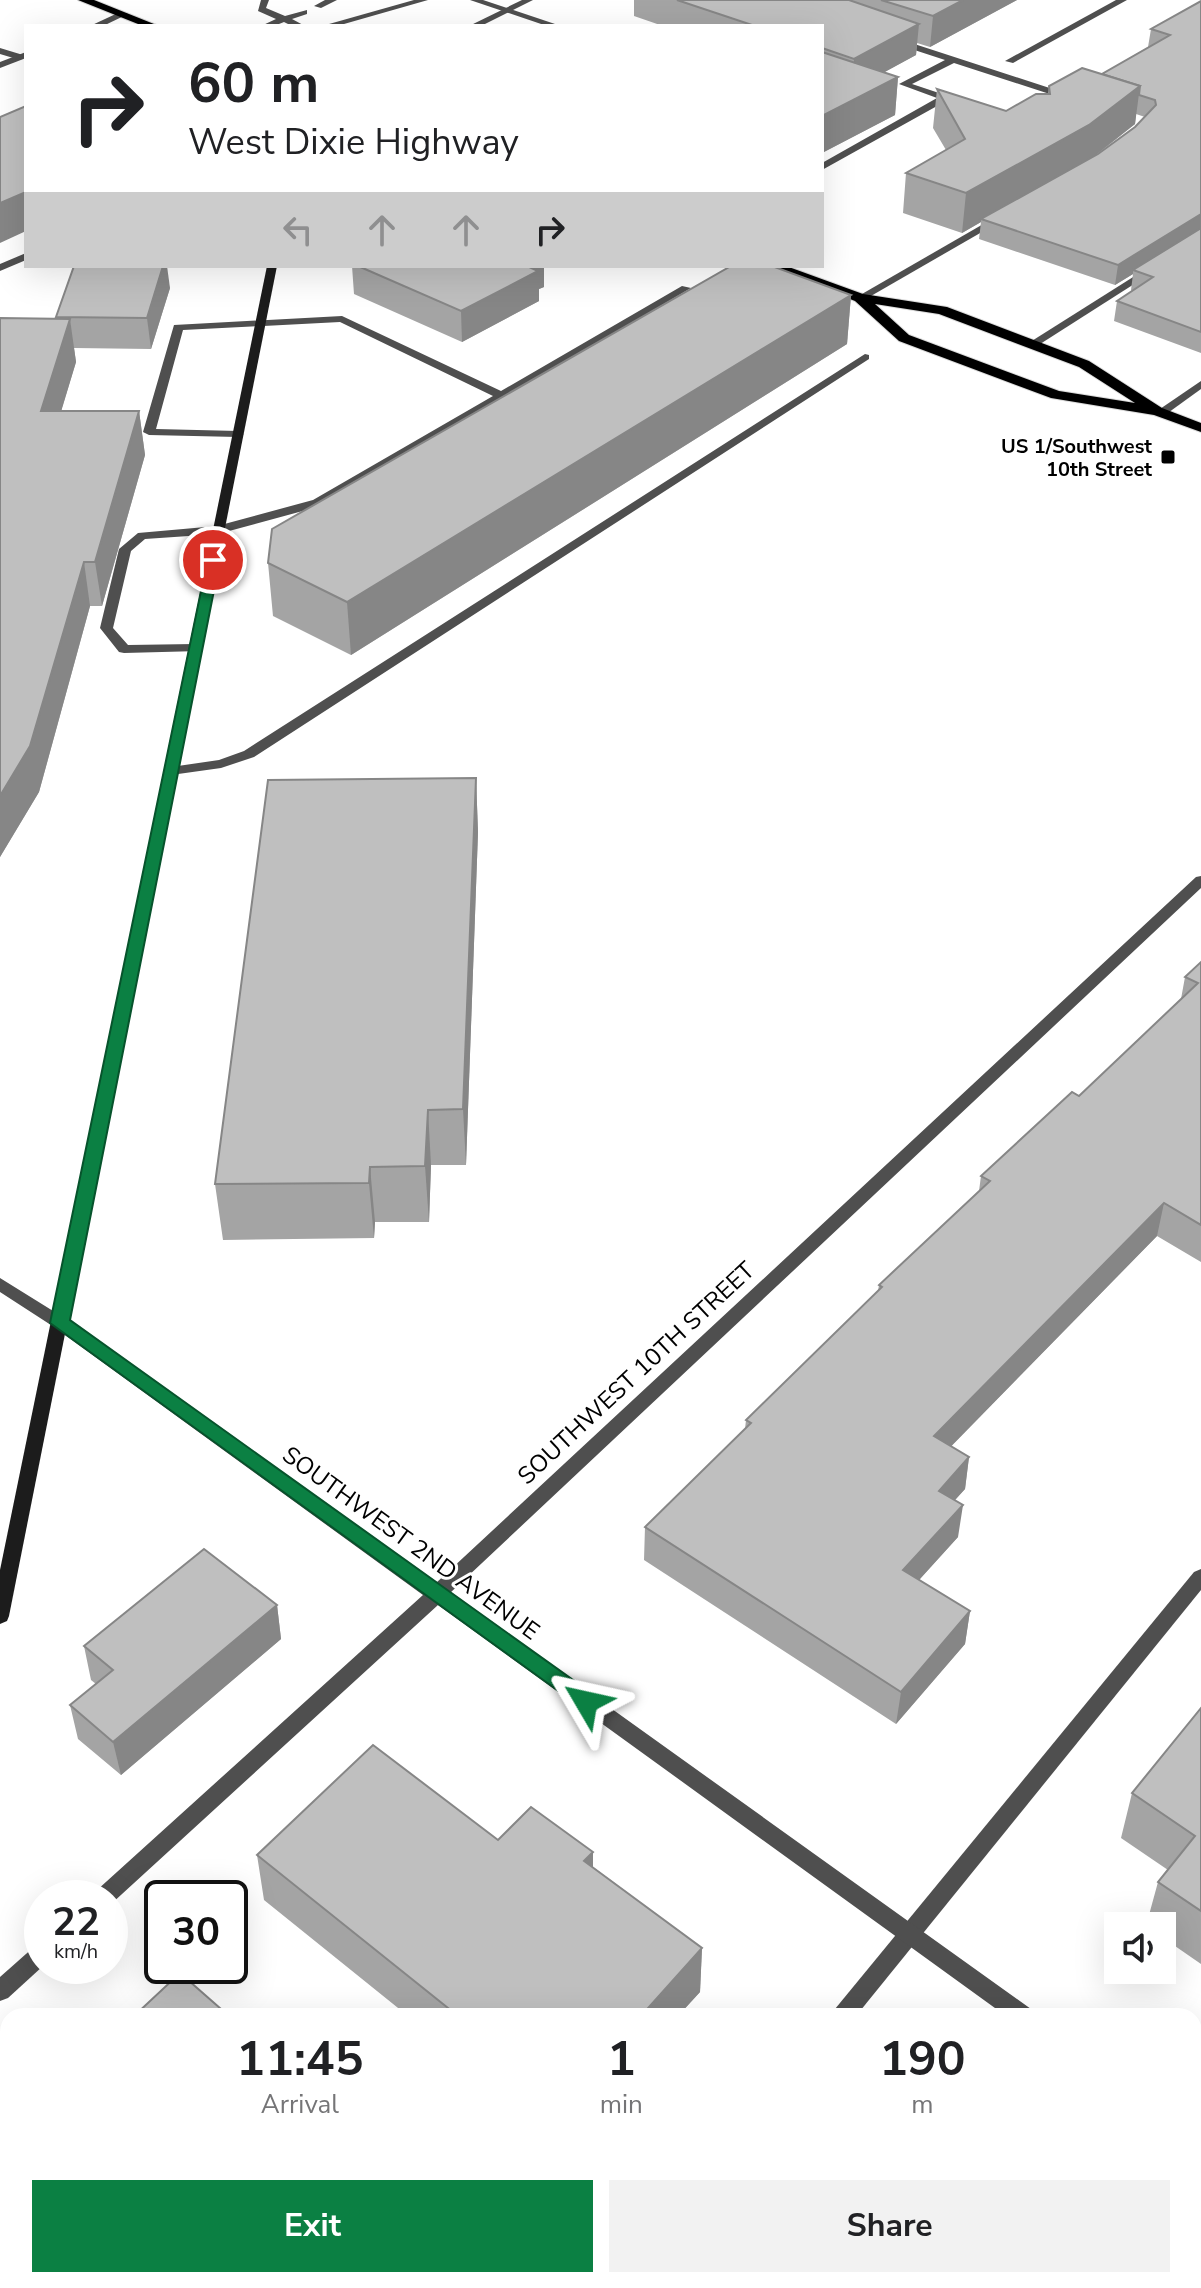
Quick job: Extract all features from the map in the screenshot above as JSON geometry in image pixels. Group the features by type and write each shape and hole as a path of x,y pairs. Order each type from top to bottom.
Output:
{"main road":[{"path":"84,0 148,24"},
{"path":"0,1616 272,268"},
{"path":"779,268 860,298 942,310 1033,344 1084,364 1159,412"},
{"path":"860,298 904,338 1056,395 1159,412 1201,428"}],"street":[{"path":"265,0 261,9 294,24"},
{"path":"318,6 333,0"},
{"path":"334,24 424,0"},
{"path":"474,0 550,24"},
{"path":"478,24 529,0"},
{"path":"1010,61 1123,0"},
{"path":"272,24 304,12"},
{"path":"100,24 123,14"},
{"path":"882,37 1087,103"},
{"path":"0,51 23,56"},
{"path":"0,65 23,56"},
{"path":"953,60 904,84 972,107"},
{"path":"824,166 945,98"},
{"path":"860,298 1009,214"},
{"path":"0,268 24,257"},
{"path":"1033,344 1160,263"},
{"path":"195,648 124,649 106,628 125,549 142,536 218,530 317,503 686,288"},
{"path":"238,434 149,432 178,327 342,319 503,396"},
{"path":"171,771 221,764 249,754 865,357"},
{"path":"1159,412 1201,384"},
{"name":"SOUTHWEST 10TH STREET","path":"123,1880 437,1594 1201,880"},
{"name":"SOUTHWEST 2ND AVENUE","path":"0,1284 60,1323 1012,2008"},
{"path":"849,2008 1201,1577"},
{"path":"0,1991 24,1969"}],"building":[{"path":"677,0 849,0 919,24 854,59 824,49 824,24 749,24"},
{"path":"881,0 963,0 933,16"},
{"path":"1201,1 1201,214 1118,265 981,219 1098,154 1135,127 1156,105 1155,100 1139,95 1140,86 1102,74 1170,35 1151,29"},
{"path":"824,53 898,77 824,115"},
{"path":"1082,68 1140,86 1089,125 966,193 906,173 965,139 937,89 1006,111 1036,94 1050,94 1049,86"},
{"path":"24,107 24,193 0,203 0,117"},
{"path":"1201,228 1201,332 1117,301 1153,277 1133,270"},
{"path":"73,268 162,268 147,318 56,317"},
{"path":"363,268 531,268 538,271 461,311"},
{"path":"728,268 777,268 851,295 347,602 268,563 272,529"},
{"path":"0,318 70,319 41,411 139,411 95,562 84,562 30,746 0,796"},
{"path":"476,778 463,1109 428,1110 425,1166 370,1167 369,1183 215,1184 268,780"},
{"path":"1201,962 1201,1225 1164,1203 934,1436 969,1457 939,1491 963,1505 903,1570 970,1611 901,1692 645,1527 751,1423 746,1420 882,1287 879,1285 990,1181 981,1176 1072,1092 1079,1096 1198,983 1185,977"},
{"path":"204,1549 277,1605 113,1742 70,1705 113,1670 84,1646"},
{"path":"1201,1708 1201,1911 1158,1882 1195,1836 1132,1793"},
{"path":"373,1745 498,1840 531,1807 593,1852 584,1861 702,1948 648,2008 448,2008 257,1855"},
{"path":"168,1984 193,1984 220,2008 143,2008"}],"place":[{"name":"US 1/Southwest 10th Street","path":"1168,457"}],"route":[{"path":"213,560 60,1323 586,1702"}]}
